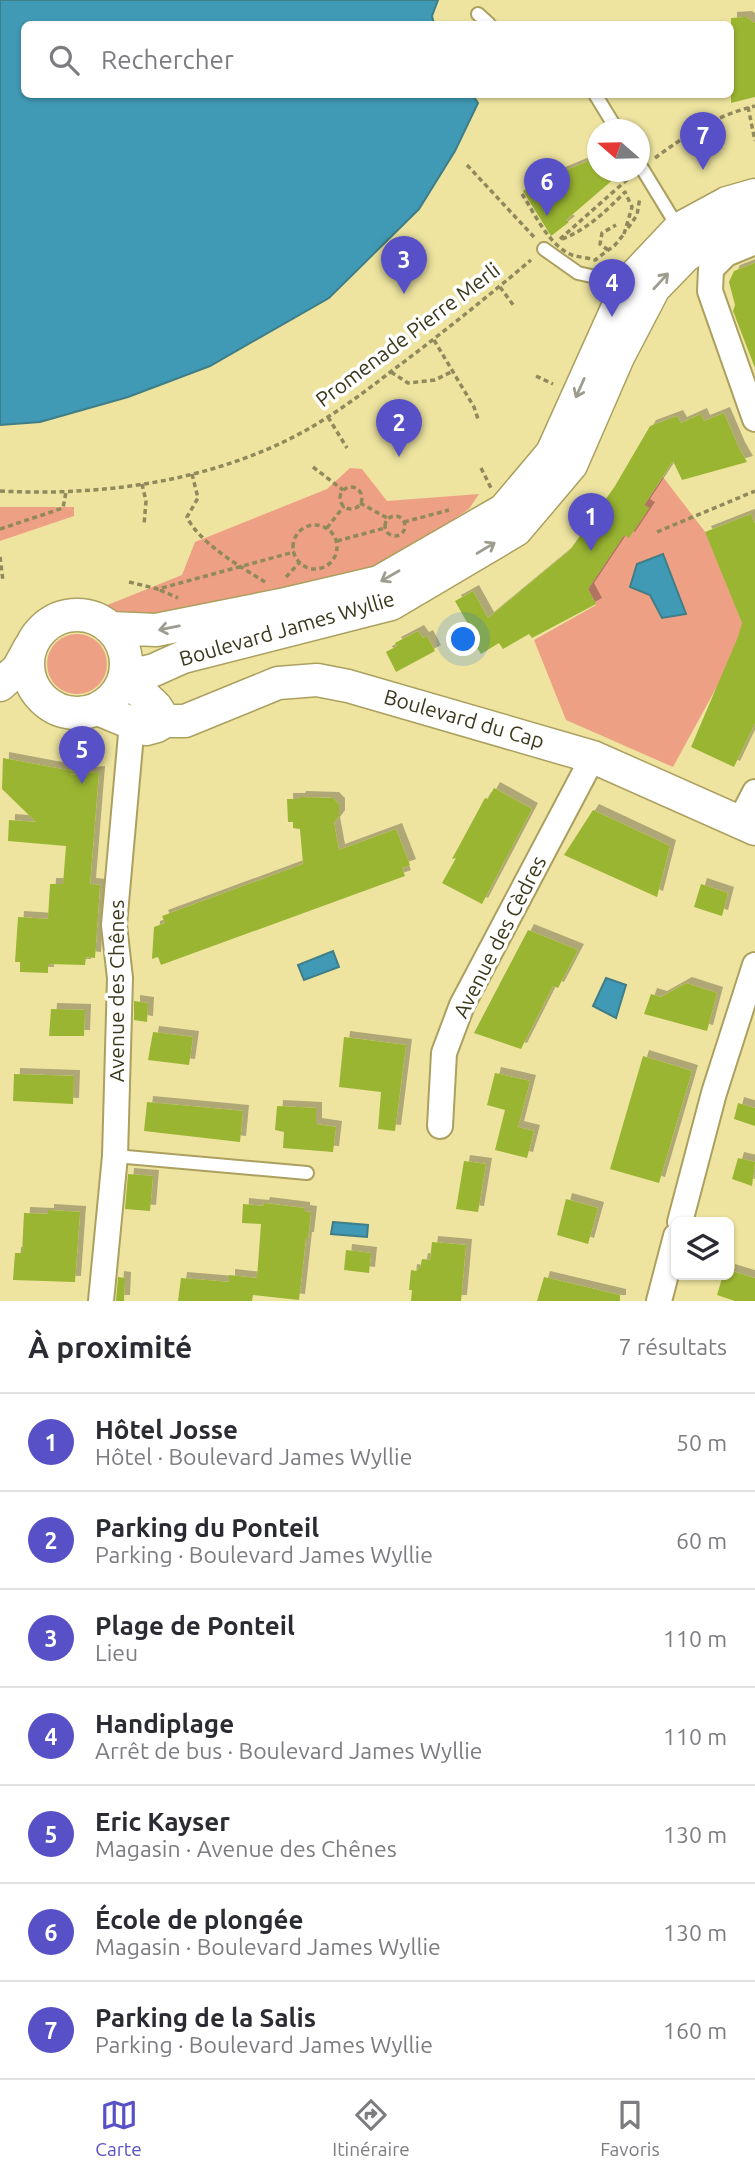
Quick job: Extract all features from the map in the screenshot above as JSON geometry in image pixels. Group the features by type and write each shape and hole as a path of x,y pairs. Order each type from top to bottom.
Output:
{"street":[{"name":"Boulevard James Wyllie","path":"110,628 156,630 281,606 379,582 439,562 516,530 534,492 571,466 629,282 691,237 727,203 755,195"},
{"name":"Boulevard James Wyllie","path":"609,349 691,237 755,218"},
{"path":"755,242 726,254 711,269 710,291 755,419"},
{"name":"Boulevard James Wyllie","path":"140,680 183,657 391,604 439,562"},
{"path":"0,685 19,669 38,633 50,623 64,617 80,615 96,619 110,628 119,639 165,721"},
{"path":"30,647 27,663 29,679 36,693 48,705"},
{"path":"0,697 48,705 72,713 98,709 118,691 140,680"},
{"path":"132,723 140,680"},
{"name":"Boulevard du Cap","path":"98,709 146,729 165,721 185,721 278,683 317,680 348,685 593,757 748,825"},
{"name":"Avenue des Chênes","path":"101,1301 115,1156 120,978 114,925 132,723"},
{"name":"Avenue des Cèdres","path":"440,1126 444,1053 462,1005 593,757"},
{"path":"748,825 755,792"},
{"path":"681,1217 714,1093 755,965"},
{"path":"659,1301 671,1255"}],"lane":[{"path":"478,14 486,21"},
{"path":"597,98 610,119"},
{"path":"647,182 691,237"},
{"path":"544,249 578,273 629,282"},
{"path":"115,1156 307,1173"}],"path":[{"path":"650,161 688,133 755,106"},
{"path":"748,107 755,141"},
{"path":"467,165 544,249"},
{"path":"558,240 623,182"},
{"path":"522,194 556,244 571,254 595,260 624,234 637,215 641,199 639,182"},
{"path":"558,240 577,233 594,221 625,192 632,207 624,234"},
{"path":"608,250 600,244 602,233 615,225"},
{"name":"Promenade Pierre Merli","path":"0,491 66,492 142,484 208,471 277,445 345,407 434,340 558,240"},
{"path":"499,286 514,306"},
{"path":"434,340 474,407 478,419"},
{"path":"391,373 408,383 435,380 453,371"},
{"path":"536,376 560,387"},
{"path":"328,416 347,448"},
{"path":"313,467 343,490"},
{"path":"481,468 495,492"},
{"path":"191,474 198,498 187,517 193,530 240,566 274,587 281,606"},
{"path":"142,484 146,501 144,525"},
{"path":"356,488 362,496 360,503 355,508 344,506 340,497 343,490 356,488"},
{"path":"657,532 755,491"},
{"path":"0,529 63,508 66,492"},
{"path":"360,503 389,519 397,517 404,522 405,529 398,535 391,535 386,527"},
{"path":"327,528 344,506"},
{"path":"404,522 456,508"},
{"path":"386,527 389,519"},
{"path":"314,524 327,528 337,541 336,555 327,566 307,568 296,558 293,544 300,530 314,524"},
{"path":"337,541 386,527"},
{"path":"129,582 158,589 294,552"},
{"path":"0,557 3,581"}],"shaded area":[{"path":"350,468 362,469 387,501 479,494 469,509 376,566 261,594 149,616 122,614 105,606 182,575 195,542 327,489"},
{"path":"663,477 706,533 743,625 726,670 673,767 566,720 534,640 596,605 587,588"},
{"path":"0,507 74,507 74,516 0,541"},
{"path":"77,634 94,639 102,647 107,664 102,681 94,689 77,694 60,689 52,681 47,664 52,647 60,639"}],"water":[{"path":"0,0 438,0 432,16 433,21 21,21 21,98 475,98 478,103 455,151 419,209 329,298 210,366 128,397 40,422 0,425"},
{"path":"663,554 686,614 662,618 650,595 630,587 637,564"},
{"path":"333,951 339,967 304,980 298,965"},
{"path":"606,978 626,985 616,1018 593,1006"},
{"path":"333,1222 368,1225 367,1237 331,1234"}],"building":[{"path":"746,17 755,23 755,97 731,103 731,98 734,98 734,21 731,21 731,18"},
{"path":"587,162 587,182 610,182 551,236 523,191 535,183"},
{"path":"755,263 755,368 733,311 735,305 729,282 734,271"},
{"path":"724,413 747,462 682,480 673,461 644,505 649,508 629,538 624,535 588,589 596,604 532,638 529,634 503,649 499,643 481,654 469,636 473,633 455,601 473,591 488,618 570,550 615,486 650,426 677,416 681,423 701,414 704,421"},
{"path":"751,514 755,524 755,723 734,767 691,747 742,623 705,532"},
{"path":"418,631 423,638 427,636 435,651 396,672 386,652 397,646 395,643"},
{"path":"3,758 72,771 71,775 99,772 90,884 100,885 95,958 86,957 85,965 48,964 48,973 20,972 20,962 15,962 18,917 48,919 50,884 63,884 66,846 8,841 9,820 36,822 2,789"},
{"path":"494,788 532,809 482,904 442,883 485,798 488,799"},
{"path":"333,798 339,804 339,816 334,823 339,850 396,829 410,865 402,868 405,876 161,965 158,957 152,959 154,927 165,923 162,916 303,864 300,829 293,828 293,822 288,822 287,799"},
{"path":"593,810 670,846 657,897 564,855"},
{"path":"701,884 728,893 722,916 694,907"},
{"path":"528,930 578,950 558,988 553,986 521,1049 474,1033"},
{"path":"686,983 717,993 707,1031 644,1014 651,994 661,997"},
{"path":"134,1001 148,1003 147,1022 134,1020"},
{"path":"51,1009 85,1010 84,1036 49,1036"},
{"path":"153,1032 193,1037 189,1065 148,1060"},
{"path":"344,1037 406,1045 395,1131 378,1129 381,1092 339,1087"},
{"path":"643,1056 692,1071 659,1183 610,1169"},
{"path":"495,1073 530,1081 518,1127 534,1131 527,1158 495,1150 505,1110 487,1105"},
{"path":"14,1074 74,1076 73,1104 13,1101"},
{"path":"147,1102 243,1111 240,1142 144,1131"},
{"path":"738,1103 755,1108 755,1126 734,1119"},
{"path":"277,1106 316,1108 316,1124 336,1127 333,1152 283,1148 284,1132 275,1130"},
{"path":"738,1158 755,1162 752,1186 732,1179"},
{"path":"464,1161 486,1164 478,1212 456,1209"},
{"path":"128,1174 153,1176 150,1211 125,1209"},
{"path":"566,1199 598,1208 588,1244 557,1235"},
{"path":"264,1203 304,1208 304,1211 311,1212 299,1300 253,1295 252,1301 178,1301 181,1278 229,1282 229,1275 257,1278 261,1224 242,1223 243,1204 263,1206"},
{"path":"48,1210 80,1212 75,1282 13,1280 15,1253 22,1253 24,1213 48,1214"},
{"path":"432,1242 466,1245 461,1301 411,1301 411,1270 417,1271 420,1268 422,1259 430,1260"},
{"path":"346,1250 371,1253 369,1273 344,1270"},
{"path":"734,1272 755,1278 755,1301 735,1301 717,1295 722,1280 734,1280"},
{"path":"118,1277 125,1278 124,1301 116,1301"},
{"path":"544,1277 620,1295 620,1301 537,1301"}],"place":[{"name":"Parking de la Salis","path":"703,170"},
{"name":"École de plongée","path":"547,216"},
{"name":"Plage de Ponteil","path":"404,294"},
{"name":"Handiplage","path":"612,317"},
{"name":"Parking du Ponteil","path":"399,457"},
{"name":"Hôtel Josse","path":"591,551"},
{"name":"Eric Kayser","path":"82,784"}]}
